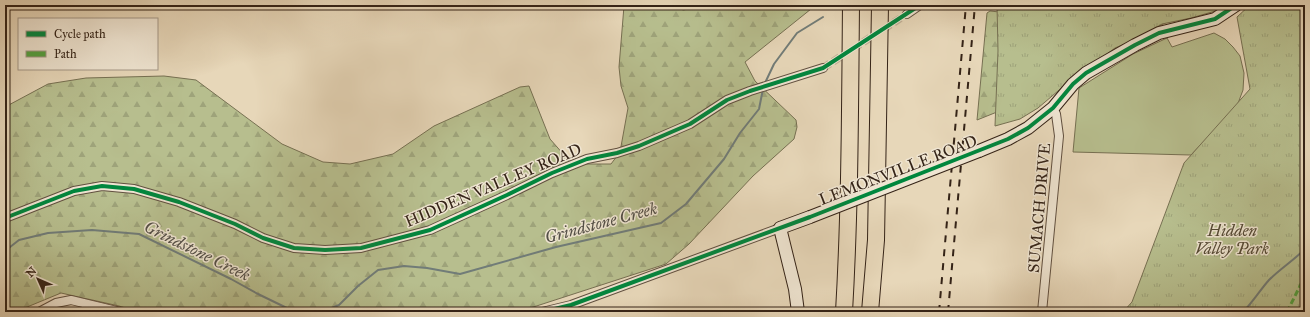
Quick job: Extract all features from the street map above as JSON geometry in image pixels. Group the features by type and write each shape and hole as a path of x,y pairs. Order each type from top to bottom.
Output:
{"highway":[{"path":"844,312 850,160 851,5"},
{"path":"870,312 876,240 880,5"}],"street":[{"path":"907,14 920,5"},
{"name":"LEMONVILLE ROAD","path":"542,312 571,305 810,217 1008,139 1028,128 1053,108 1073,84 1086,73 1159,32 1215,19 1236,5"},
{"name":"HIDDEN VALLEY ROAD","path":"5,218 74,191 102,186 134,189 179,202 235,224 263,238 294,248 325,250 361,248 430,230 552,173 587,159 617,153 639,146 690,124 727,100 771,84 824,68"},
{"name":"SUMACH DRIVE","path":"1042,312 1060,136 1056,114 1053,108"},
{"path":"780,228 795,289 798,312"},
{"path":"39,312 56,303 71,300 121,312"}],"green space":[{"path":"675,5 683,10 712,5 816,5 745,62 755,81 796,120 797,127 794,139 753,176 689,244 666,264 518,312 139,312 61,293 15,312 5,312 5,107 48,84 86,78 164,76 196,80 282,144 323,162 350,164 393,154 434,126 520,87 529,86 550,139 572,164 611,164 620,152 628,108 621,86 619,67 624,6"},
{"path":"997,5 1229,5 1219,10 1191,18 1162,24 1136,39 1115,48 1065,85 1038,108 1020,119 995,126 998,51"},
{"name":"Hidden Valley Park","path":"1250,5 1305,5 1305,312 1123,312 1132,302 1184,163 1250,89 1237,17"},
{"path":"990,11 1167,22 1048,83 1012,106 977,120 987,13"},
{"path":"1214,33 1225,39 1240,56 1244,73 1243,90 1237,106 1191,155 1073,152 1079,88 1133,54 1167,38 1172,47"}],"waterway":[{"name":"Grindstone Creek","path":"765,83 774,64 797,33 823,17"},
{"name":"Grindstone Creek","path":"322,312 339,305 358,286 378,270 404,266 427,268 460,274 556,247 661,223 686,204 724,159 740,133 759,109 763,89"},
{"name":"Grindstone Creek","path":"5,251 19,240 48,233 92,230 139,234 291,310 306,312"},
{"name":"Grindstone Creek","path":"1243,312 1269,280 1305,249"}],"tunnel":[{"path":"823,68 907,14"}],"railway":[{"path":"939,312 966,5"},
{"path":"948,312 975,5"}],"marked path":[{"path":"1287,312 1305,276"}],"cycle path":[{"path":"5,218 74,191 102,186 134,189 179,202 235,224 263,238 294,248 325,250 361,248 430,230 552,173 587,159 617,153 639,146 690,124 727,100 750,91 823,68 920,5"},
{"path":"542,312 571,305 810,217 1008,139 1028,128 1053,108 1073,84 1086,73 1159,33 1215,19 1236,5"}]}
